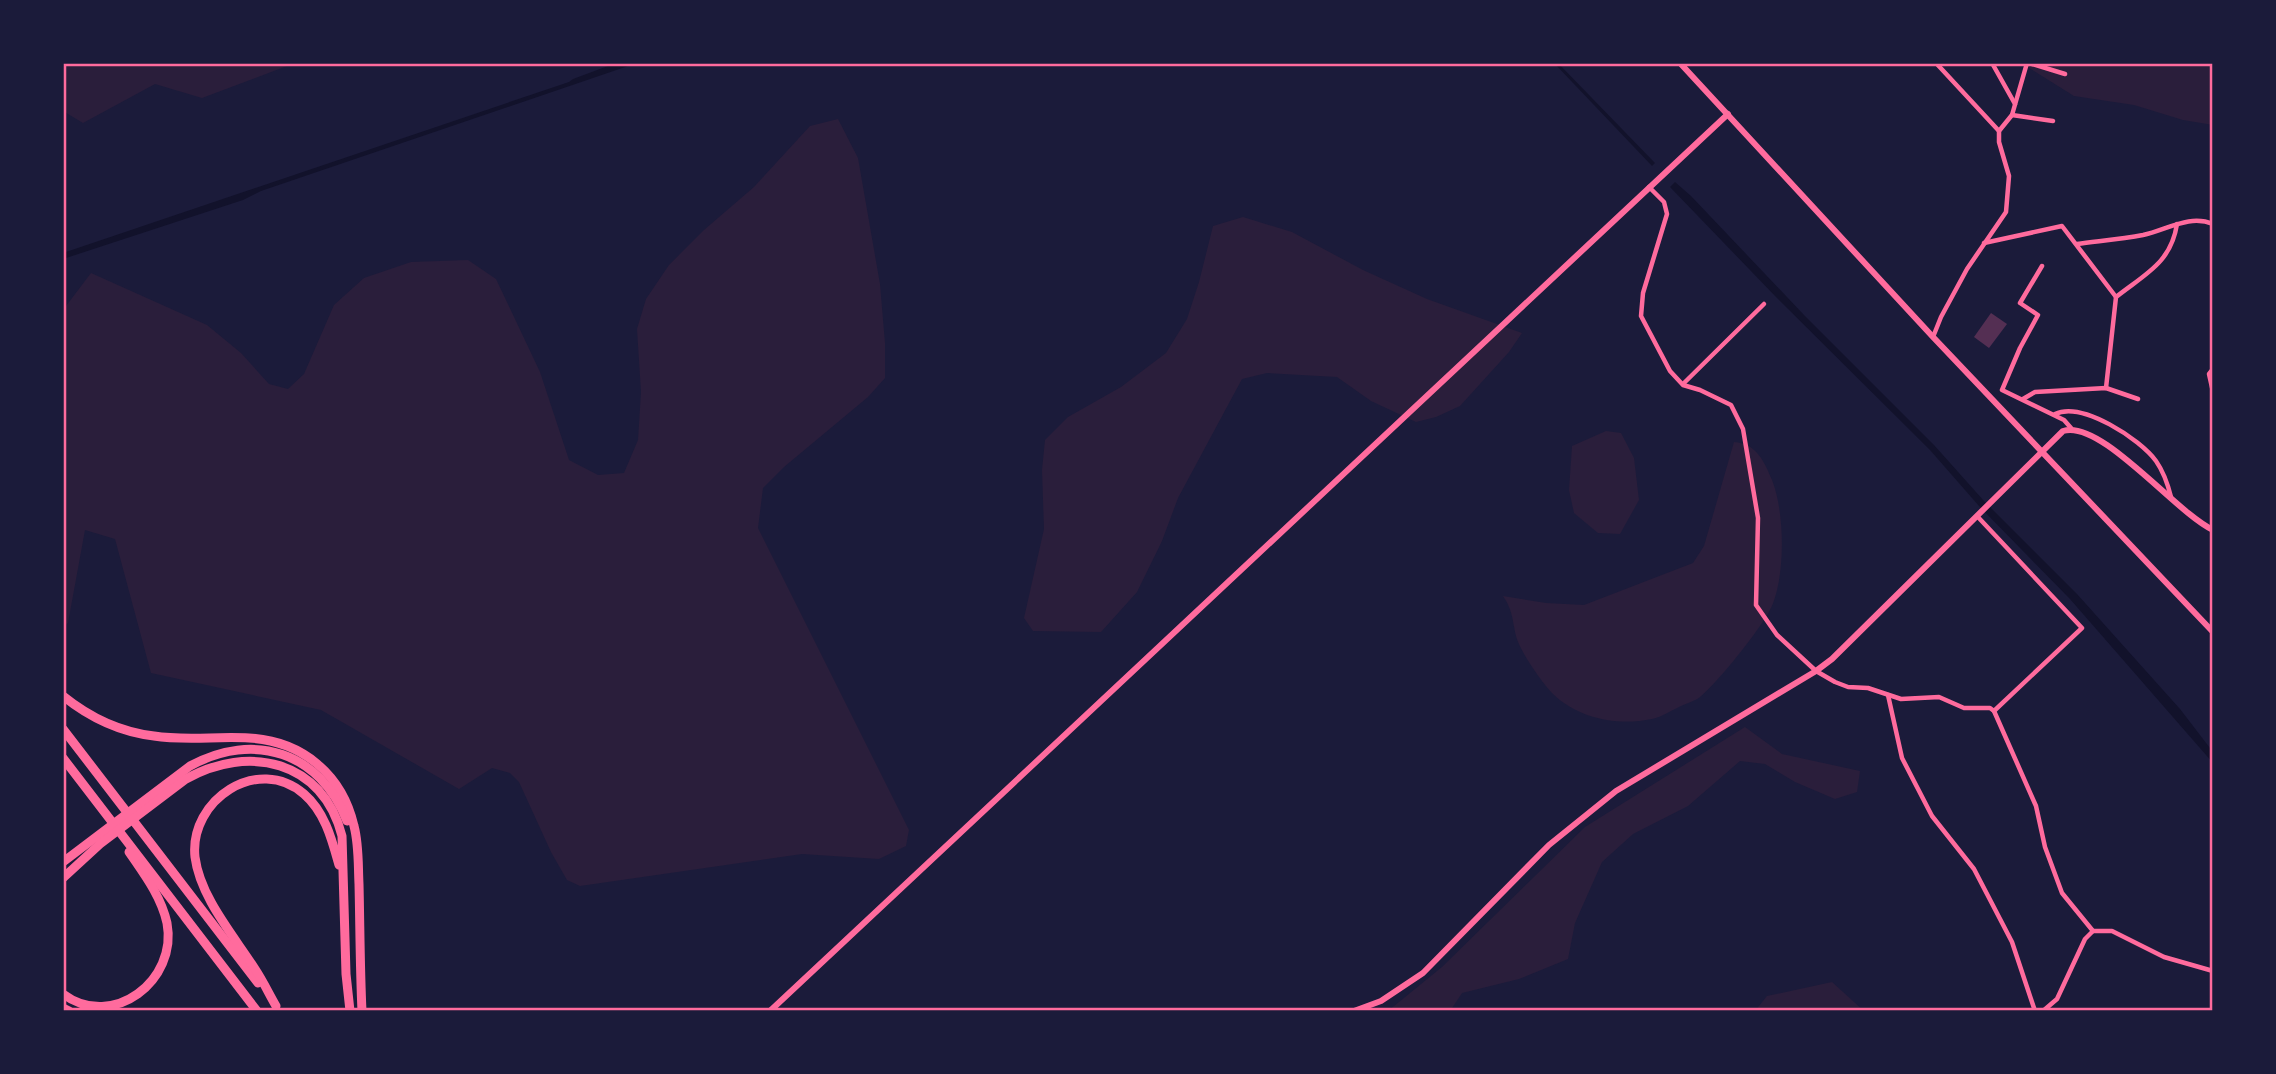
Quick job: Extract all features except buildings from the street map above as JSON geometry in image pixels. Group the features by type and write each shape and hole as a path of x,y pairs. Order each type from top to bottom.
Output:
{"highway":[{"path":"63,696 93,716 130,732 178,739 251,738 274,741 303,752 332,777 347,804 358,848 362,1011"},
{"path":"63,729 278,1009"},
{"path":"63,862 98,840 190,766 213,755 244,748 285,755 313,771 331,790 350,828 358,881"},
{"path":"63,758 257,1011"},
{"path":"145,804 186,779 217,765 253,760 270,762 290,769 306,779 332,809 342,835 346,974 350,1011"},
{"path":"278,1009 205,888 195,855 200,821 210,804 235,786 253,780 268,780 295,788 305,795 325,821 343,880"},
{"path":"63,994 70,999 94,1006 107,1007 129,1000 152,983 168,943 167,923 154,889 89,790"},
{"path":"63,878 98,840"},
{"path":"63,1008 69,1011"}],"street":[{"path":"1680,63 1933,337 2213,632"},
{"path":"1992,63 2015,105"},
{"path":"1933,337 1954,293 2006,212 2009,176 1999,142 1999,131 2012,115 2028,63 2065,74"},
{"path":"1941,64 1999,131"},
{"path":"770,1011 1728,114"},
{"path":"2012,115 2053,121"},
{"path":"1649,187 1664,202 1667,214 1643,293 1641,316 1670,371 1683,385 1731,405 1743,429 1758,518 1756,605 1777,635 1816,671 1835,682 1848,687 1868,688 1901,699 1939,698 1964,708 1990,708 1994,711 2036,806 2045,847 2062,893 2094,931"},
{"path":"2076,244 2146,234 2177,224 2202,220 2213,224"},
{"path":"2116,297 2160,263 2174,242 2177,224"},
{"path":"1984,243 2062,226 2116,297 2105,388"},
{"path":"2042,266 2020,303 2038,315 2002,390 2064,420 2071,428 2087,433 2119,453 2194,520 2213,530"},
{"path":"1683,385 1764,304"},
{"path":"2213,369 2208,374 2213,392"},
{"path":"2024,399 2035,391 2105,388 2138,400"},
{"path":"2054,415 2064,411 2078,413 2097,418 2117,429 2153,458 2172,500"},
{"path":"1354,1011 1381,1000 1423,972 1549,845 1616,791 1816,671 1848,644 2041,451 2063,431 2071,428"},
{"path":"1978,515 2082,628 1994,711"},
{"path":"1888,694 1902,758 1932,816 1974,869 2012,942 2035,1011"},
{"path":"2043,1011 2057,999 2085,939 2094,931 2112,931 2164,957 2213,971"}],"shaded area":[{"path":"63,63 295,63 202,98 155,84 83,123 63,111"},
{"path":"616,63 637,63 261,191 243,200 63,259 63,253 569,82"},
{"path":"1554,63 1558,63 1655,163 1652,166"},
{"path":"2021,63 2213,63 2213,125 2183,120 2134,105 2074,96"},
{"path":"838,119 858,158 880,284 885,378 868,397 784,467 763,488 758,528 909,830 906,846 879,859 802,854 580,886 567,880 519,782 510,773 492,768 459,789 321,710 151,673 115,539 85,530 68,623 63,627 63,310 91,273 207,325 241,353 269,384 288,389 304,374 334,305 364,278 411,262 468,260 496,279 540,372 569,460 598,475 624,473 638,440 641,392 637,329 646,299 669,265 704,230 754,187 810,126"},
{"path":"1675,182 2077,594 2180,709 2213,752 2213,763 2070,599 1979,506 1930,450 1670,187"},
{"path":"1243,217 1292,232 1363,270 1427,299 1522,333 1509,352 1460,406 1436,417 1416,422 1371,401 1337,377 1267,373 1242,379 1178,498 1162,541 1137,592 1101,632 1033,631 1024,618 1044,529 1042,470 1045,440 1068,417 1121,387 1166,353 1187,319 1213,226"},
{"path":"1606,431 1621,433 1634,458 1639,500 1620,534 1598,533 1574,513 1569,490 1572,446"},
{"path":"1734,442 1749,446 1763,460 1772,480 1779,509 1782,545 1779,581 1765,619 1708,690 1696,700 1659,717 1639,721 1613,721 1587,715 1563,703 1548,689 1526,658 1503,596 1546,603 1584,605 1693,563 1704,546"},
{"path":"1745,727 1782,754 1860,771 1857,792 1835,799 1795,782 1765,764 1740,761 1688,806 1633,834 1602,862 1575,923 1568,959 1519,979 1462,993 1450,1011 1388,1011 1442,967 1585,827"},
{"path":"1832,982 1864,1011 1755,1011 1767,996"}]}
